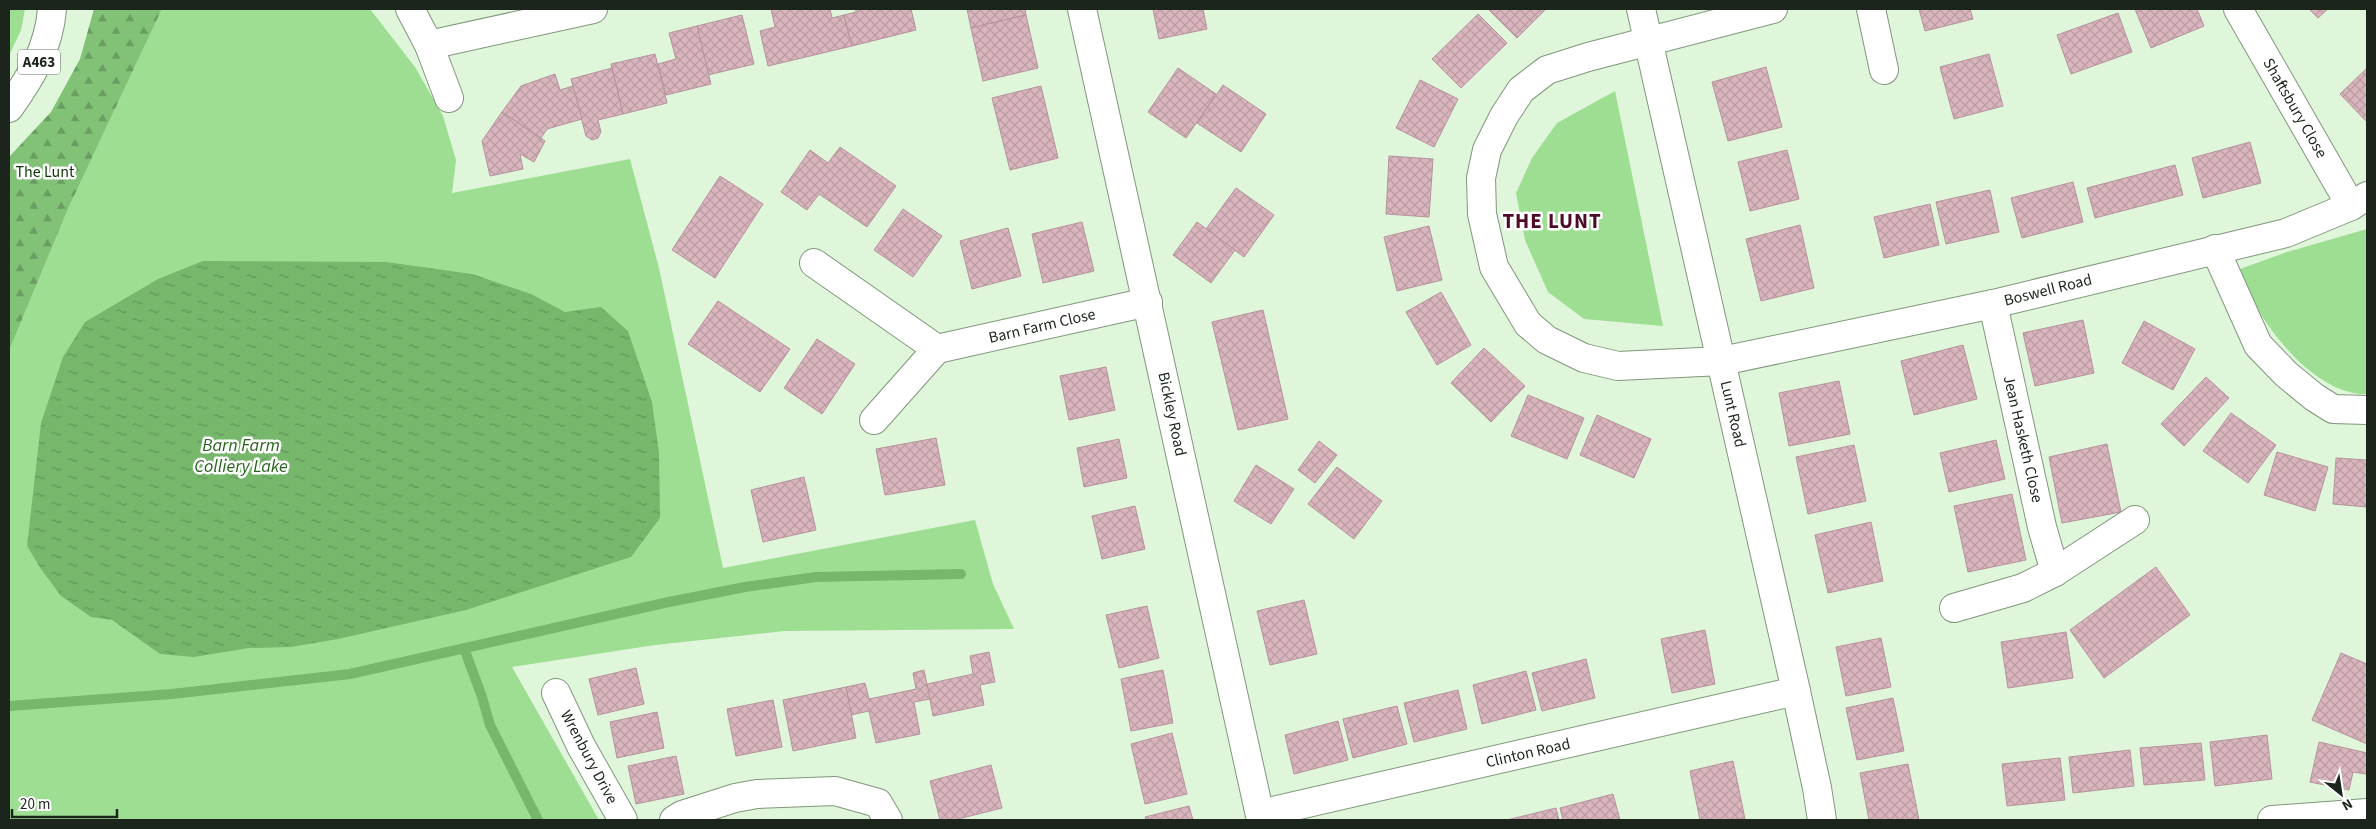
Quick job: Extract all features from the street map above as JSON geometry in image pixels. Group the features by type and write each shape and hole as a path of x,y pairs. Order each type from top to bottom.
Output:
{"main road":[{"name":"A463","path":"9,108 31,77 45,48 52,9"},
{"path":"410,9 429,45 449,98"},
{"path":"429,45 593,9"},
{"name":"Bickley Road","path":"1082,9 1260,817"},
{"name":"Lunt Road","path":"1641,9 1796,691 1822,820"},
{"name":"Boswell Road","path":"1773,9 1547,70 1521,90 1504,116 1487,150 1481,178 1482,214 1494,267 1528,324 1548,340 1584,358 1618,366 1722,361 1993,304 2286,232 2359,201"},
{"path":"1872,9 1884,70"},
{"name":"Shaftsbury Close","path":"2238,9 2359,201"},
{"path":"2215,249 2258,345 2263,351 2286,374 2314,397 2333,408 2367,410"},
{"path":"814,263 937,349 874,420"},
{"name":"Barn Farm Close","path":"937,349 1148,302"},
{"name":"Jean Hasketh Close","path":"1993,304 2040,517 2055,572"},
{"path":"1954,608 2023,588 2055,572 2135,520"},
{"name":"Clinton Road","path":"1260,817 1796,691"},
{"name":"Wrenbury Drive","path":"556,693 581,746 623,820"},
{"path":"674,820 682,815 735,798 757,794 835,791 878,803 888,820"},
{"path":"2272,820 2367,812"}],"shaded area":[{"path":"9,9 25,9 21,30 9,56"},
{"name":"The Lunt","path":"162,9 370,9 415,67 443,116 456,160 452,193 630,159 659,268 723,568 975,520 993,584 1014,629 785,631 655,645 512,667 599,820 9,820 9,351 68,209"},
{"path":"1615,91 1663,326 1584,319 1548,292 1525,240 1516,193 1532,158 1557,123"},
{"path":"2367,229 2367,394 2347,391 2326,382 2307,368 2288,350 2258,309 2240,269 2287,252"}],"green space":[{"name":"The Lunt","path":"94,9 162,9 68,209 9,351 9,157 51,112 80,59"}],"water":[{"name":"Barn Farm Colliery Lake","path":"203,261 386,262 472,274 531,294 565,312 601,307 628,331 652,402 659,453 660,518 631,557 466,610 338,639 291,647 249,648 194,657 160,654 112,620 91,617 61,596 27,546 41,423 63,357 85,322 158,279"}],"building":[{"path":"771,9 830,9 832,18 844,15 852,46 768,66 760,31 775,27"},
{"path":"856,9 911,9 916,30 852,46 844,15 856,12"},
{"path":"967,9 1025,9 1026,15 971,28"},
{"path":"1153,9 1203,9 1207,29 1159,39"},
{"path":"1488,9 1546,9 1517,38"},
{"path":"1919,9 1970,9 1973,19 1925,31"},
{"path":"2135,9 2197,9 2204,26 2151,48"},
{"path":"2309,9 2328,9 2318,18"},
{"path":"2118,13 2132,52 2071,74 2057,35"},
{"path":"1478,14 1507,43 1461,88 1432,59"},
{"path":"742,15 754,64 708,75 697,26"},
{"path":"1026,15 1038,68 983,81 971,28"},
{"path":"697,26 711,84 666,95 658,64 676,59 669,33"},
{"path":"655,54 667,103 623,114 611,64"},
{"path":"1989,54 2003,106 1954,119 1940,67"},
{"path":"1766,67 1782,127 1728,141 1712,82"},
{"path":"612,68 623,114 598,120 601,132 598,138 592,140 586,136 571,79"},
{"path":"1178,68 1216,94 1186,138 1148,112"},
{"path":"2367,68 2367,122 2340,94"},
{"path":"555,74 560,90 573,86 582,119 547,129 541,138 502,112 521,86"},
{"path":"1420,80 1458,99 1434,147 1396,128"},
{"path":"1223,85 1266,114 1241,152 1197,123"},
{"path":"1041,86 1058,158 1010,170 992,98"},
{"path":"502,112 545,141 534,162 520,154 523,169 490,176 482,141"},
{"path":"2250,142 2261,183 2203,198 2192,158"},
{"path":"840,147 896,186 867,227 819,194 807,210 781,192 810,150 828,163"},
{"path":"1787,150 1799,199 1750,211 1738,162"},
{"path":"1389,156 1433,159 1429,217 1386,214"},
{"path":"2175,165 2183,195 2095,218 2087,188"},
{"path":"720,176 763,204 715,278 672,250"},
{"path":"2073,182 2083,222 2022,238 2011,198"},
{"path":"1236,188 1274,215 1244,257 1206,229"},
{"path":"1990,190 1999,232 1946,244 1936,202"},
{"path":"1930,204 1939,245 1884,258 1874,217"},
{"path":"903,209 942,236 913,277 874,250"},
{"path":"1082,222 1094,271 1043,283 1032,234"},
{"path":"1197,222 1235,250 1211,283 1173,255"},
{"path":"1800,225 1814,288 1761,301 1746,239"},
{"path":"1429,226 1442,280 1397,291 1384,237"},
{"path":"1008,228 1021,276 972,289 960,241"},
{"path":"1441,292 1471,345 1437,365 1406,312"},
{"path":"718,301 790,349 760,392 688,344"},
{"path":"1263,310 1288,419 1238,430 1212,322"},
{"path":"2083,320 2094,373 2035,386 2023,333"},
{"path":"2144,321 2195,349 2173,390 2122,363"},
{"path":"817,339 855,364 822,414 784,388"},
{"path":"1963,345 1977,399 1914,415 1901,361"},
{"path":"1484,348 1525,386 1491,422 1451,383"},
{"path":"1106,367 1115,410 1069,420 1060,376"},
{"path":"2206,377 2229,398 2184,446 2161,424"},
{"path":"1839,381 1850,434 1789,446 1779,393"},
{"path":"1528,395 1584,418 1567,459 1511,436"},
{"path":"2231,413 2276,445 2248,483 2203,451"},
{"path":"1597,415 1651,439 1634,478 1580,455"},
{"path":"936,438 945,485 885,495 876,449"},
{"path":"1119,439 1127,478 1084,487 1077,448"},
{"path":"1996,440 2005,479 1949,492 1940,453"},
{"path":"1319,441 1337,455 1315,483 1298,470"},
{"path":"2107,444 2121,512 2062,523 2049,457"},
{"path":"1854,445 1866,501 1808,514 1796,457"},
{"path":"2277,452 2328,467 2315,511 2264,495"},
{"path":"2336,458 2367,460 2367,507 2333,504"},
{"path":"1256,465 1294,489 1271,524 1234,501"},
{"path":"1337,467 1382,501 1354,539 1308,504"},
{"path":"804,477 816,530 763,542 751,490"},
{"path":"2012,494 2026,560 1968,572 1954,506"},
{"path":"1135,506 1145,549 1102,559 1092,516"},
{"path":"1871,522 1883,581 1828,593 1815,535"},
{"path":"2156,567 2190,615 2104,678 2070,630"},
{"path":"1304,600 1317,654 1270,665 1257,611"},
{"path":"1147,606 1159,658 1119,668 1106,615"},
{"path":"1705,630 1715,684 1672,693 1661,639"},
{"path":"2066,632 2073,678 2008,688 2001,642"},
{"path":"1881,638 1891,687 1846,696 1836,647"},
{"path":"989,652 995,682 980,685 984,705 933,716 927,684 973,674 970,656"},
{"path":"2341,653 2367,664 2367,744 2312,720"},
{"path":"1586,659 1595,698 1542,711 1532,673"},
{"path":"636,668 644,704 598,715 589,679"},
{"path":"924,670 930,699 914,702 920,734 876,743 869,711 851,715 846,687 865,683 869,699 916,689 913,673"},
{"path":"1163,670 1173,723 1131,731 1121,679"},
{"path":"1526,671 1536,710 1482,724 1473,685"},
{"path":"846,687 856,738 793,751 783,700"},
{"path":"1458,690 1467,729 1414,742 1404,703"},
{"path":"1893,698 1904,751 1857,760 1846,708"},
{"path":"773,700 782,747 736,756 727,709"},
{"path":"1397,706 1407,744 1353,758 1343,719"},
{"path":"657,712 664,748 617,758 610,722"},
{"path":"1338,721 1348,760 1294,774 1285,735"},
{"path":"1172,733 1187,794 1145,804 1131,744"},
{"path":"2267,735 2272,779 2215,786 2210,742"},
{"path":"2319,742 2367,753 2366,774 2353,772 2349,790 2310,782"},
{"path":"2201,743 2205,780 2144,785 2140,748"},
{"path":"2130,750 2134,786 2073,793 2069,757"},
{"path":"676,756 684,794 636,804 628,766"},
{"path":"2060,758 2065,800 2007,806 2002,764"},
{"path":"1733,761 1745,819 1700,820 1690,771"},
{"path":"1908,764 1919,820 1869,820 1860,773"},
{"path":"991,765 1002,808 954,820 940,820 930,781"},
{"path":"1613,794 1620,820 1563,820 1560,808"},
{"path":"1189,806 1193,820 1146,820 1145,817"},
{"path":"1556,808 1559,820 1507,820"}],"waterway":[{"path":"9,706 172,694 350,674 664,603 745,587 816,577 961,574"},
{"path":"464,648 490,725 538,820"}],"district":[{"name":"THE LUNT","path":"1552,221"}]}
